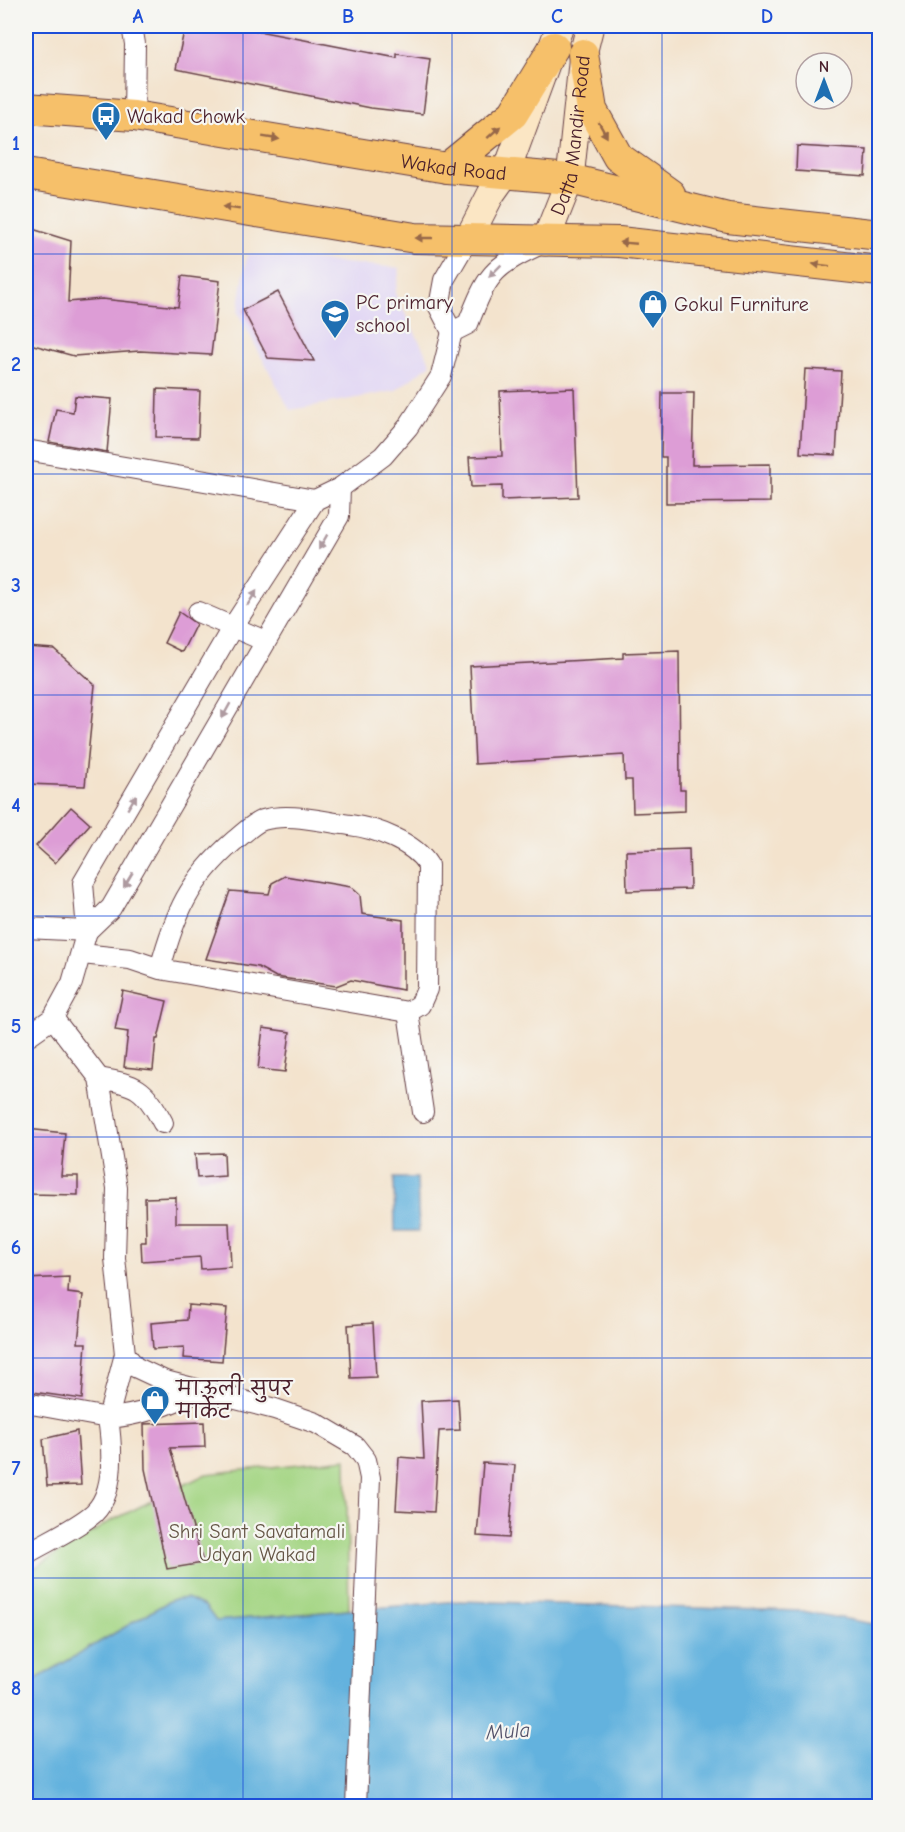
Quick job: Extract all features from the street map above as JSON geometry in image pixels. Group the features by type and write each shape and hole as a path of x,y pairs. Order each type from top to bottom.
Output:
{"main road":[{"name":"Datta Mandir Road","path":"545,242 570,179 583,54 590,26"},
{"name":"Datta Mandir Road","path":"468,239 491,194 506,172 557,36"},
{"path":"447,168 513,114 557,36"},
{"path":"583,54 592,110 618,157 648,181 673,196 728,218"},
{"name":"Wakad Road","path":"26,108 134,116 447,168 570,179 728,218 879,235"},
{"path":"26,174 415,238 619,242 879,271"}],"street":[{"path":"132,26 135,44 134,116"},
{"path":"26,1037 53,1018 72,983 87,931 83,884 232,628 315,500 340,488 382,456 408,427 441,376 452,332 440,307 444,280 468,239"},
{"path":"452,332 468,324 484,283 508,259 545,242"},
{"path":"26,450 315,500"},
{"path":"26,928 87,931 111,908 339,516 340,488"},
{"path":"198,612 265,641"},
{"path":"82,954 130,959 160,969 408,1012 420,1005 427,988 428,865 422,855 367,827 282,817 262,820 220,853 196,878 171,926 160,969"},
{"path":"408,1012 423,1112"},
{"path":"26,1554 94,1513 102,1502 113,1451 108,1418 125,1354 115,1258 117,1188 99,1078 53,1018"},
{"path":"99,1078 129,1084 149,1097 163,1123"},
{"path":"125,1354 135,1367 165,1381 275,1409 316,1423 355,1446 366,1460 370,1478 356,1806"},
{"path":"26,1403 108,1418 132,1416 170,1406 198,1390"}],"shaded area":[{"name":"PC primary school","path":"247,254 400,268 395,294 431,364 395,391 290,410 238,313"}],"green space":[{"name":"Shri Sant Savatamali Udyan Wakad","path":"346,1459 349,1610 216,1621 205,1606 171,1600 26,1685 26,1573 109,1522 206,1474"}],"water":[{"path":"394,1178 417,1178 419,1231 395,1231"},
{"name":"Mula","path":"187,1598 205,1606 216,1621 459,1601 802,1611 879,1625 879,1806 26,1806 26,1685 171,1600"}],"building":[{"path":"185,26 233,26 397,58 397,54 430,59 423,114 371,108 176,69"},
{"path":"797,146 867,150 865,176 796,171"},
{"path":"26,227 71,241 68,302 102,299 178,307 182,276 220,281 211,355 140,351 74,356 26,343"},
{"path":"278,292 314,361 268,358 243,310"},
{"path":"805,369 841,371 836,455 800,453"},
{"path":"574,388 578,497 502,500 502,486 471,487 469,457 502,456 500,391"},
{"path":"157,389 200,391 198,438 156,437"},
{"path":"662,393 694,393 692,465 770,464 770,502 666,503 666,457 661,457"},
{"path":"75,396 112,399 107,452 49,442 56,409 73,412"},
{"path":"179,612 196,624 182,652 164,643"},
{"path":"26,647 54,649 95,685 85,786 26,784"},
{"path":"679,651 680,790 685,790 685,811 633,813 632,780 625,780 624,755 475,764 470,666 623,658 623,653"},
{"path":"71,807 90,824 55,863 36,846"},
{"path":"689,849 690,889 627,891 626,851"},
{"path":"285,876 351,887 360,895 362,914 403,920 403,990 351,980 336,986 276,977 258,967 206,959 230,891 269,894 272,883"},
{"path":"123,991 167,1001 158,1039 156,1039 153,1070 124,1067 128,1032 115,1030"},
{"path":"263,1028 290,1032 285,1072 258,1069"},
{"path":"26,1129 65,1133 61,1176 78,1176 78,1195 30,1194 30,1168 26,1167"},
{"path":"224,1153 225,1176 197,1178 195,1154"},
{"path":"176,1197 176,1223 229,1223 231,1267 201,1269 200,1257 142,1261 141,1242 146,1242 145,1198"},
{"path":"69,1277 68,1293 83,1295 78,1343 86,1343 82,1399 26,1391 29,1333 26,1333 26,1279"},
{"path":"188,1305 227,1308 222,1361 183,1358 184,1347 153,1349 151,1323 187,1320"},
{"path":"373,1323 376,1377 351,1378 348,1325"},
{"path":"458,1399 460,1430 439,1431 434,1512 396,1510 399,1457 424,1459 421,1401"},
{"path":"204,1422 205,1447 170,1448 203,1563 167,1569 145,1469 144,1424"},
{"path":"77,1431 81,1485 47,1486 43,1439"},
{"path":"483,1463 515,1465 509,1538 477,1536"}],"place":[{"name":"Wakad Chowk","path":"106,142"},
{"name":"Gokul Furniture","path":"653,330"},
{"name":"PC primary school","path":"335,340"},
{"name":"माऊली सुपर मार्केट","path":"155,1426"}]}
